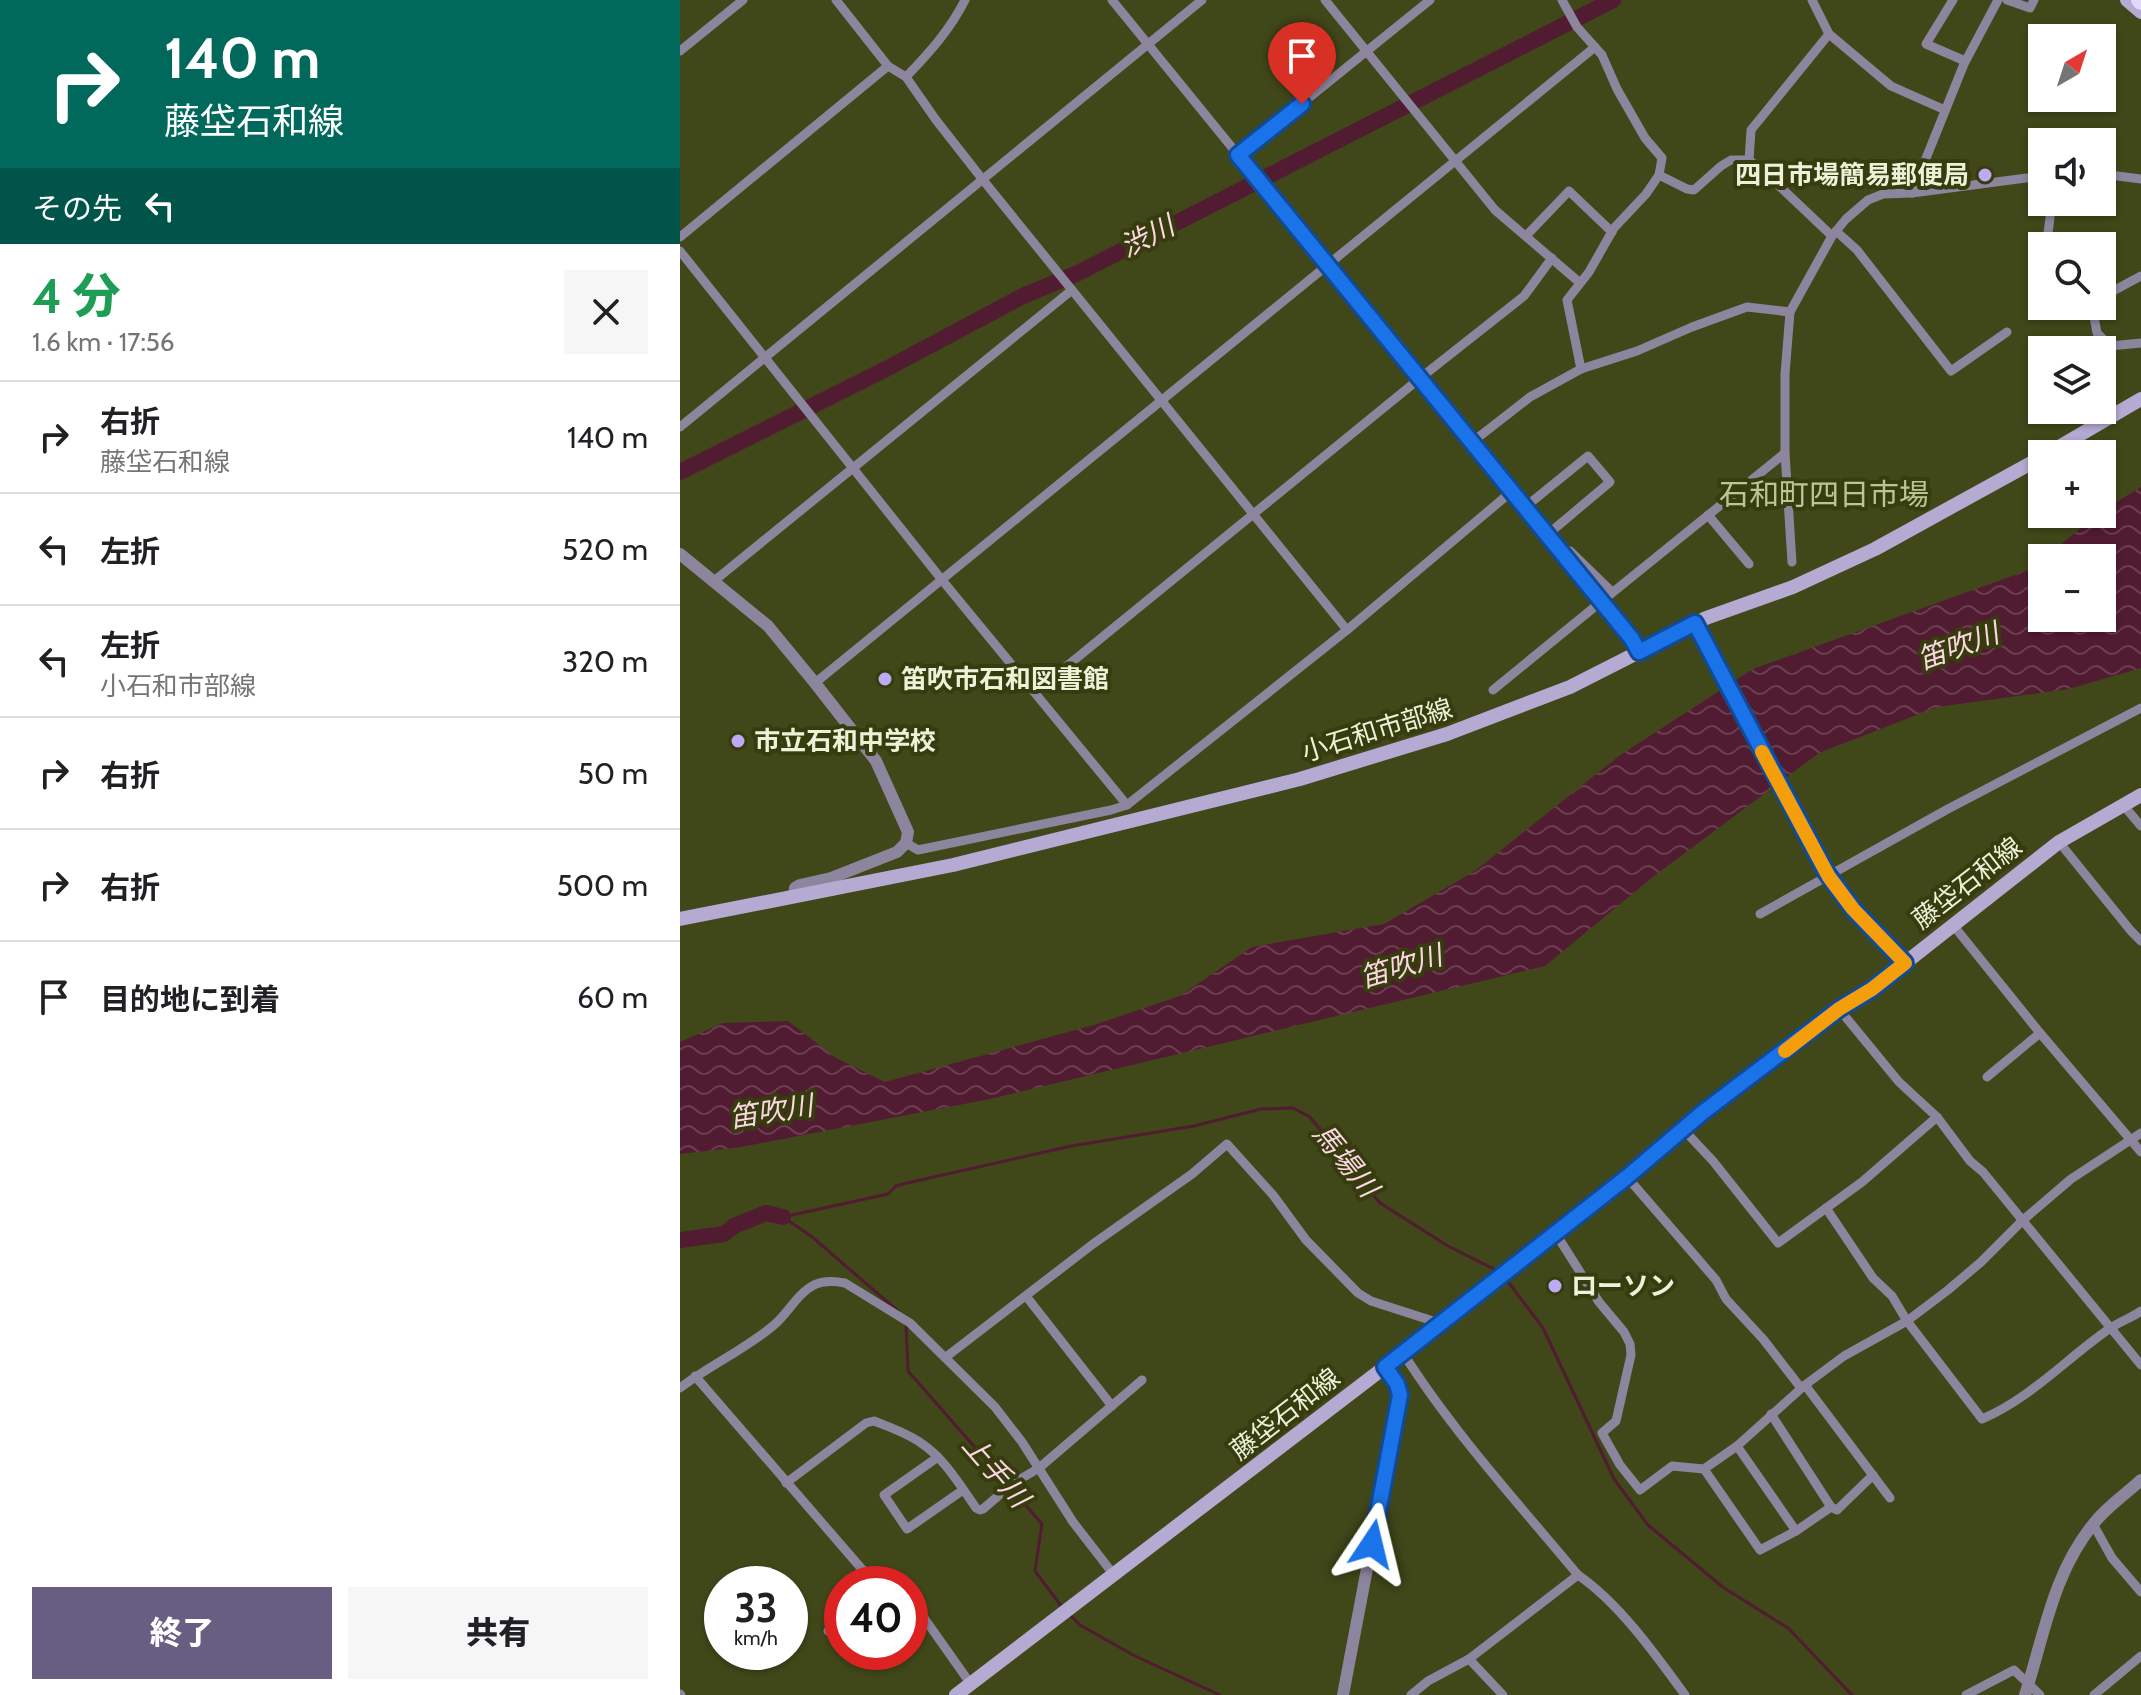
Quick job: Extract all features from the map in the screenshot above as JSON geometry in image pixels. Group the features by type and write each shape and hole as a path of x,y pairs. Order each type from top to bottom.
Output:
{"main road":[{"path":"2127,0 2141,12"},
{"path":"2071,440 2141,399"},
{"name":"小石和市部線","path":"680,919 953,865 1352,764 1447,734 1599,674 1639,652 1698,629 1875,549 2028,465"},
{"name":"藤垈石和線","path":"956,1695 1501,1278 1683,1129 1839,1009 1872,989 2059,842 2141,795"}],"street":[{"path":"680,51 743,0"},
{"path":"836,0 888,66 906,77 983,180 1347,630"},
{"path":"906,77 956,19 965,0"},
{"path":"1112,0 1632,639 1639,652"},
{"path":"680,427 1202,0"},
{"path":"1325,0 1495,210 1579,282"},
{"path":"1238,155 1430,0"},
{"path":"1562,0 1577,27 1602,55 1645,138 1662,158 1659,175 1612,232 1589,272 1567,300 1581,369"},
{"path":"1812,0 1829,34 1891,86 1945,110"},
{"path":"1953,0 1926,44 1965,61"},
{"path":"2007,0 2030,8 2034,0"},
{"path":"1912,193 1965,61 1994,2"},
{"path":"1749,160 1751,130 1829,34"},
{"path":"815,683 1595,47"},
{"path":"680,237 888,66"},
{"path":"1659,175 1694,190 1731,160 1749,160 1834,234 1857,250 1951,371 2007,332"},
{"path":"2116,176 2141,179"},
{"path":"1792,562 1785,453 1785,374 1790,312 1834,234 1868,200 1883,194 2028,178"},
{"path":"1526,236 1569,191 1612,232"},
{"path":"680,251 942,580 1127,805"},
{"path":"1035,692 1524,296 1552,258"},
{"path":"2116,289 2141,276"},
{"path":"714,581 1070,287"},
{"path":"1471,443 1530,397 1581,369 1637,351 1747,307 1790,312"},
{"path":"2095,320 2097,333 2110,346 2141,343"},
{"path":"1560,551 1570,551 1609,594 1785,453"},
{"path":"1524,508 1588,456 1610,482 1547,535"},
{"path":"906,843 918,850 1127,805 1347,630 1511,492"},
{"path":"1708,515 1749,564"},
{"path":"680,554 768,626 815,683 876,761 908,832 906,843 897,852 831,878 800,885 795,888 794,897"},
{"path":"1493,690 1597,605"},
{"path":"1698,629 1827,875 1853,909 1905,963"},
{"path":"1760,914 1946,810 2141,708"},
{"path":"2124,806 2141,826"},
{"path":"2059,842 2141,941"},
{"path":"1953,925 2141,1152"},
{"path":"1839,1009 1899,1082 1937,1117 1970,1161 1983,1172 2141,1365"},
{"path":"1987,1077 2040,1033"},
{"path":"1683,1129 1713,1161 1778,1243 1862,1182 1937,1117"},
{"path":"1556,1234 1630,1344 1631,1355 1616,1421 1602,1433 1620,1465 1640,1490 1672,1466 1704,1469 1737,1446 1803,1387 1844,1356 1907,1321 1970,1272 2071,1179 2141,1133"},
{"path":"946,1357 1093,1244 1192,1174 1227,1144 1273,1195 1306,1240 1358,1293 1371,1301 1433,1321 1438,1326"},
{"path":"1627,1177 1716,1280 1726,1299 1803,1387 1890,1498"},
{"path":"1826,1208 1873,1278 1892,1296 1907,1321 1982,1419 2039,1384 2110,1328 2141,1311"},
{"path":"680,1388 773,1326 814,1285 835,1281 845,1283 910,1323 995,1407 1073,1522 1114,1575"},
{"path":"1026,1296 1112,1406"},
{"path":"1403,1353 1427,1391 1578,1575 1592,1585 1651,1648 1685,1695"},
{"path":"1343,1695 1400,1395 1397,1384 1385,1367"},
{"path":"695,1376 859,1566"},
{"path":"786,1483 866,1423 874,1421 918,1440 938,1457 980,1510 1039,1468 1142,1380"},
{"path":"1771,1414 1831,1507 1837,1510 1873,1475"},
{"path":"1737,1446 1796,1531"},
{"path":"938,1457 884,1495 907,1529 963,1490"},
{"path":"1704,1469 1760,1550 1831,1507"},
{"path":"2027,1690 2054,1594 2067,1566 2093,1524 2141,1480"},
{"path":"2093,1524 2112,1558 2141,1592"},
{"path":"1411,1695 1428,1681 1469,1659 1578,1575"},
{"path":"928,1624 970,1683"},
{"path":"2094,1695 2141,1656"},
{"path":"1469,1659 1503,1695"},
{"path":"1966,1695 2014,1670 2027,1690 2040,1695"}],"water":[{"name":"笛吹川","path":"2141,487 2141,668 2069,689 1937,707 1819,753 1654,876 1545,966 990,1099 741,1147 680,1154 680,1042 723,1023 788,1021 836,1058 885,1082 1094,1025 1180,996 1252,947 1384,924 1475,871 1619,756 1753,669 2028,570 2028,632 2116,632 2116,544 2061,544 2081,528 2116,528 2116,502"}],"waterway":[{"name":"渋川","path":"680,472 1613,0"},
{"name":"馬場川","path":"783,1217 888,1194 903,1184 1071,1146 1194,1126 1261,1109 1293,1108 1310,1117 1380,1203 1448,1246 1502,1273"},
{"name":"馬場川","path":"680,1240 724,1234 734,1226 766,1213 783,1217"},
{"name":"上手川","path":"783,1217 811,1236 898,1311"},
{"name":"馬場川","path":"1506,1279 1543,1328 1614,1479 1648,1525 1724,1588 1788,1628 1852,1695"},
{"name":"上手川","path":"906,1324 908,1371 1042,1524 1035,1571 1062,1607"},
{"name":"上手川","path":"1070,1615 1080,1625 1135,1656 1220,1695"}],"slow traffic":[{"path":"1762,752 1829,877 1853,909 1905,963 1785,1051"}],"place":[{"name":"四日市場簡易郵便局","path":"1985,175"},
{"name":"笛吹市石和図書館","path":"885,679"},
{"name":"市立石和中学校","path":"738,741"},
{"name":"ローソン","path":"1555,1286"}],"district":[{"name":"石和町四日市場","path":"1824,495"}],"route":[{"path":"1302,104 1238,155 1632,639 1639,652 1695,623 1826,872 1853,909 1905,963 1702,1113 1496,1282 1385,1367 1397,1384 1400,1395 1372,1544"}]}
